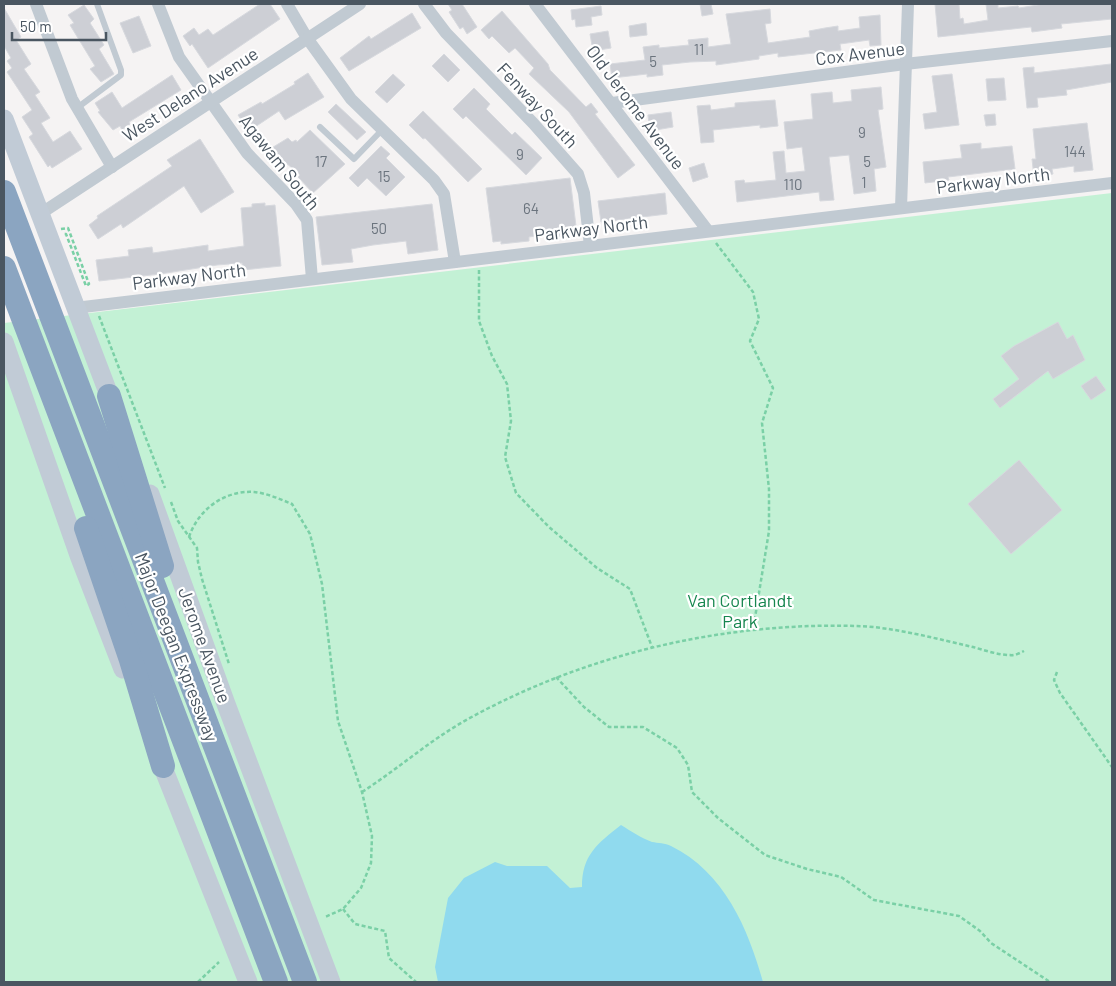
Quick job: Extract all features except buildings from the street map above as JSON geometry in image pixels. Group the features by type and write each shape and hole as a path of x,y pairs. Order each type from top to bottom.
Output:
{"highway":[{"name":"Major Deegan Expressway","path":"4,192 305,982"},
{"path":"4,268 53,398 72,486 131,660 163,766"},
{"path":"109,396 181,619 200,706"},
{"name":"Major Deegan Expressway","path":"53,398 276,982"}],"main road":[{"name":"Jerome Avenue","path":"4,119 109,396 155,506 229,713 331,982"},
{"path":"4,342 94,597 248,982"}],"street":[{"path":"36,4 77,108 112,167"},
{"name":"Agawam South","path":"158,4 179,57 210,102 247,153 303,212 309,225 312,279"},
{"path":"287,4 307,38 350,99 434,180 444,194 455,262"},
{"name":"West Delano Avenue","path":"40,214 360,4"},
{"name":"Fenway South","path":"424,4 446,33 533,123 578,174 584,193 590,246"},
{"name":"Old Jerome Avenue","path":"535,4 708,232"},
{"path":"901,208 908,4"},
{"name":"Cox Avenue","path":"612,103 905,64 1112,40"},
{"name":"Parkway North","path":"75,308 1112,183"}],"lane":[{"path":"77,108 121,75 121,70 97,4"},
{"path":"320,127 354,159 382,130"}],"path":[{"path":"708,232 753,292 759,319 750,341 773,388 762,423 769,488 769,531 753,630"},
{"path":"479,259 479,320 492,356 507,384 511,421 505,457 516,494 549,527 597,568 630,589 652,647"},
{"path":"189,537 194,523 203,512 217,501 230,496 254,492 292,504 310,534 322,584 338,721 362,792 372,836 371,863 361,888 343,909 325,917"},
{"path":"362,792 395,771 431,742 467,719 556,677 652,647 753,630 862,626 1011,656 1024,651"},
{"path":"1057,672 1054,680 1060,693 1112,767"},
{"path":"556,677 584,707 609,727 642,727 677,748 688,765 692,792 718,818 765,855 807,869 841,877 874,900 959,916 980,931 991,943 1050,982"},
{"path":"343,909 355,924 385,931 389,958 416,982"},
{"path":"198,982 219,962"}],"green space":[{"name":"Van Cortlandt Park","path":"1112,193 1112,982 4,982 4,323"}],"water":[{"path":"621,825 652,842 671,846 690,857 706,871 719,886 741,922 750,942 763,982 438,982 435,967 448,898 464,878 495,862 507,866 547,866 570,888 582,887 588,858 605,838"}]}
